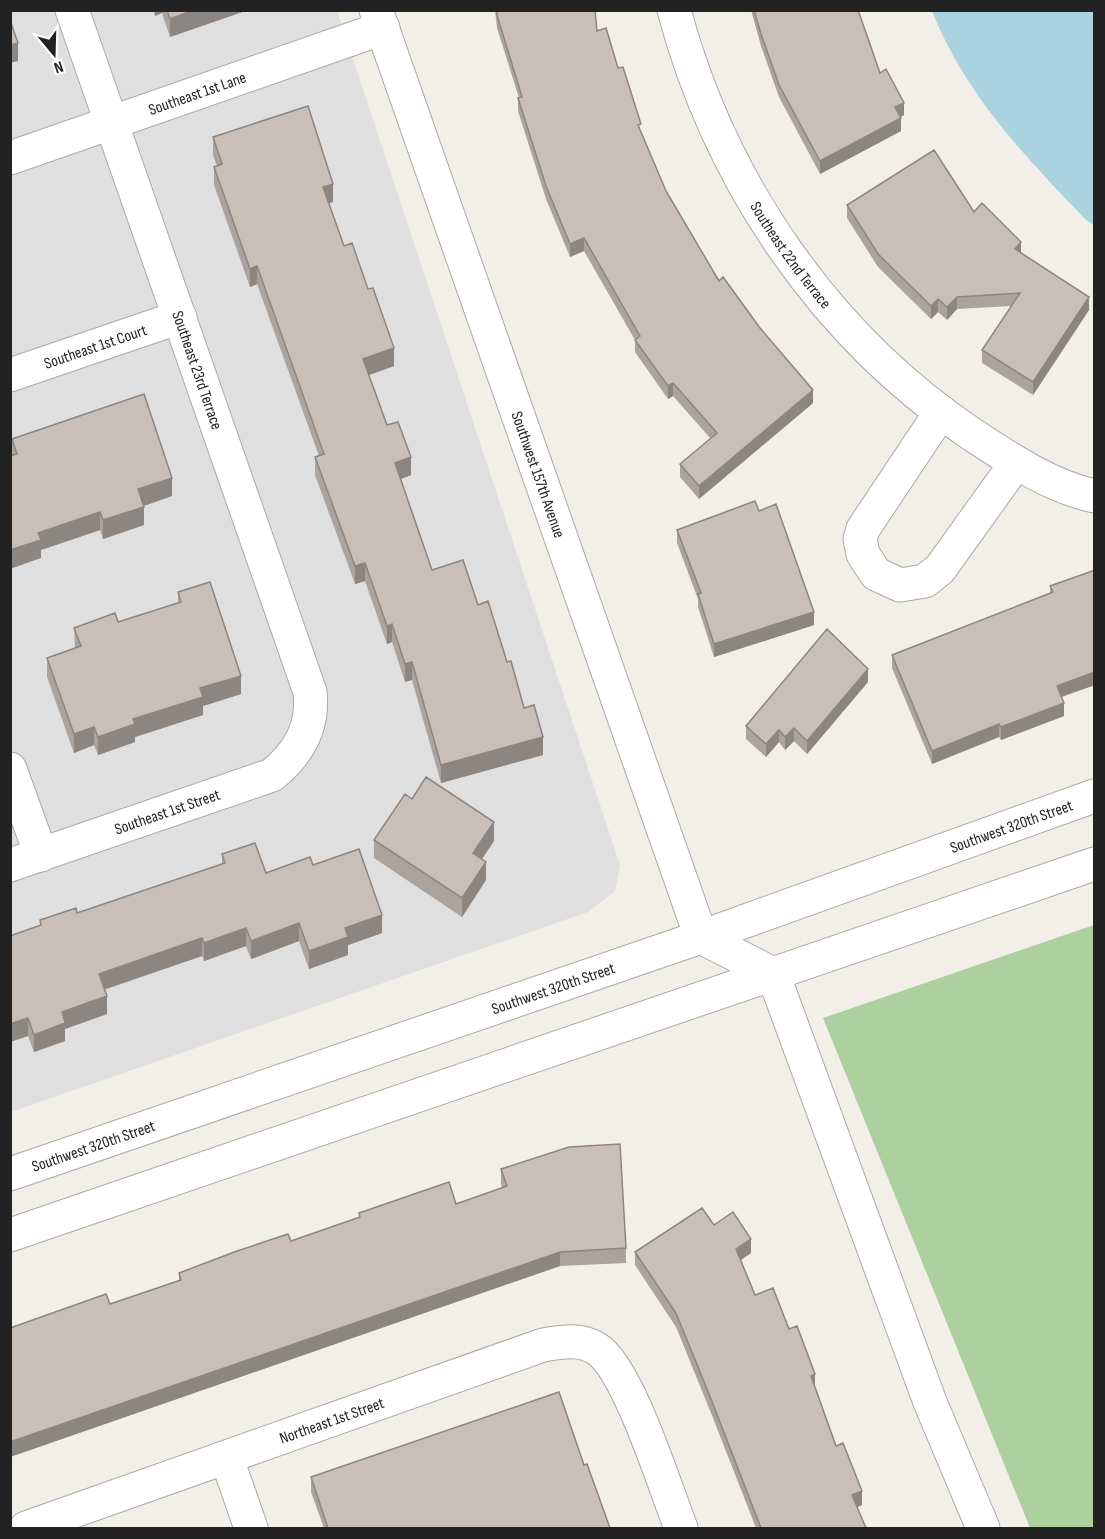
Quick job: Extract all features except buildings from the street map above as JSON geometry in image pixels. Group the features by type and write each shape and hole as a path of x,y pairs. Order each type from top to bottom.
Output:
{"street":[{"name":"Southeast 23rd Terrace","path":"72,10 310,692 312,707 307,731"},
{"name":"Southeast 22nd Terrace","path":"674,10 692,70 734,168 776,236 829,310 911,389 940,412 1016,463"},
{"name":"Southeast 1st Lane","path":"10,158 196,94 380,20"},
{"name":"Southwest 157th Avenue","path":"380,20 701,937"},
{"name":"Southeast 1st Court","path":"10,375 180,317"},
{"path":"940,412 863,529 860,539 863,555 876,574 891,583 905,586 931,578 1016,463 1051,481 1095,496"},
{"name":"Southeast 1st Street","path":"26,860 272,775 291,757 307,731"},
{"path":"10,769 26,860"},
{"name":"Southwest 320th Street","path":"10,1174 701,937 1095,796"},
{"path":"10,1235 1095,864"},
{"path":"701,937 773,974 930,1402 983,1528"},
{"name":"Northeast 1st Street","path":"26,1528 543,1346 574,1341 599,1350 625,1384 681,1528"},
{"path":"227,1459 251,1528"}],"shaded area":[{"path":"10,11 337,11 620,865 615,891 588,912 11,1112"}],"green space":[{"path":"1094,925 1094,1528 1030,1528 823,1018"}],"water":[{"path":"932,11 1094,11 1094,225 1086,220 998,123 961,70"}]}
